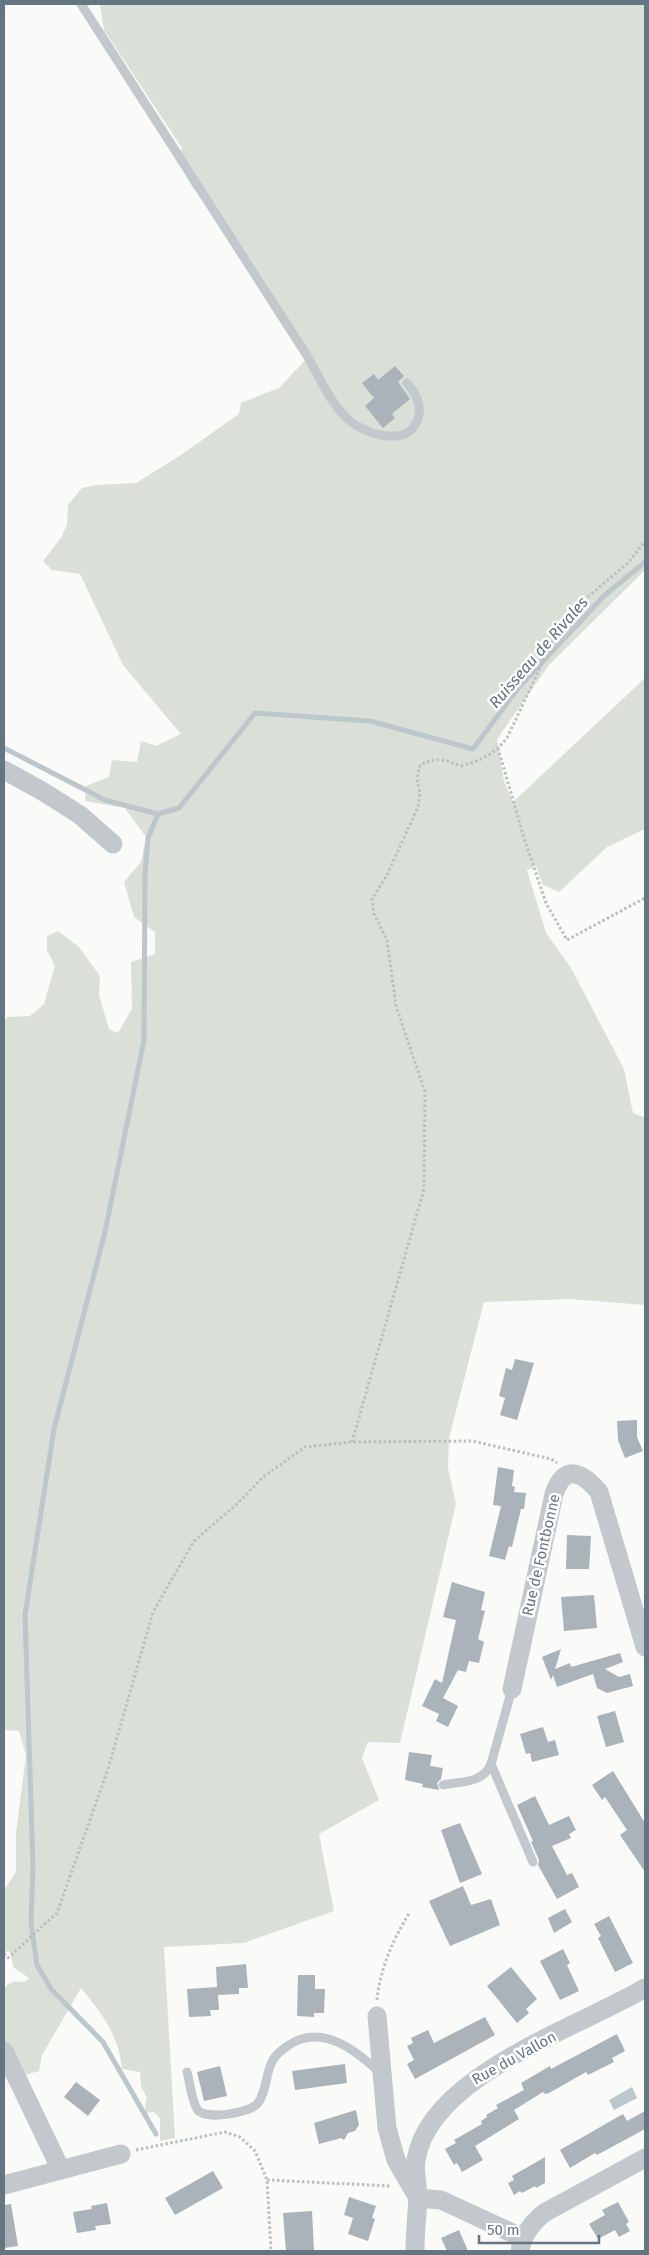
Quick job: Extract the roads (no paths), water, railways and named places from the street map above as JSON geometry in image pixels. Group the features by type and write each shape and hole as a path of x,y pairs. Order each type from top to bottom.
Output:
{"street":[{"path":"4,770 80,815 113,844"},
{"name":"Rue de Fontbonne","path":"512,1689 554,1494 558,1482 565,1475 573,1473 587,1480 599,1492 645,1647"},
{"name":"Rue du Vallon","path":"415,2251 418,2198 416,2160 424,2138 450,2100 469,2083 500,2063 645,1988"},
{"path":"377,2016 387,2128 396,2160 418,2198 441,2200 521,2244 536,2220 544,2213 645,2158"},
{"path":"4,2051 62,2170"},
{"path":"4,2185 121,2154"}],"lane":[{"path":"81,4 306,354 338,408 349,421 364,430 380,436 394,437 405,434 413,429 419,412 418,401 414,390 407,383"},
{"path":"443,1785 481,1778 487,1773 512,1689"},
{"path":"491,1764 533,1862"},
{"path":"187,2072 196,2109 208,2116 245,2111 253,2107 259,2102 273,2059 295,2041 310,2037 329,2038 343,2044 363,2057 382,2075"}],"waterway":[{"name":"Ruisseau de Rivales","path":"4,748 105,800 158,814 179,808 255,713 370,721 473,749 519,687 604,596 645,562"},
{"path":"156,2134 103,2042 51,1989 37,1965 31,1923 33,1866 25,1615 54,1429 105,1232 144,1040 145,874 148,838 158,814"}]}
